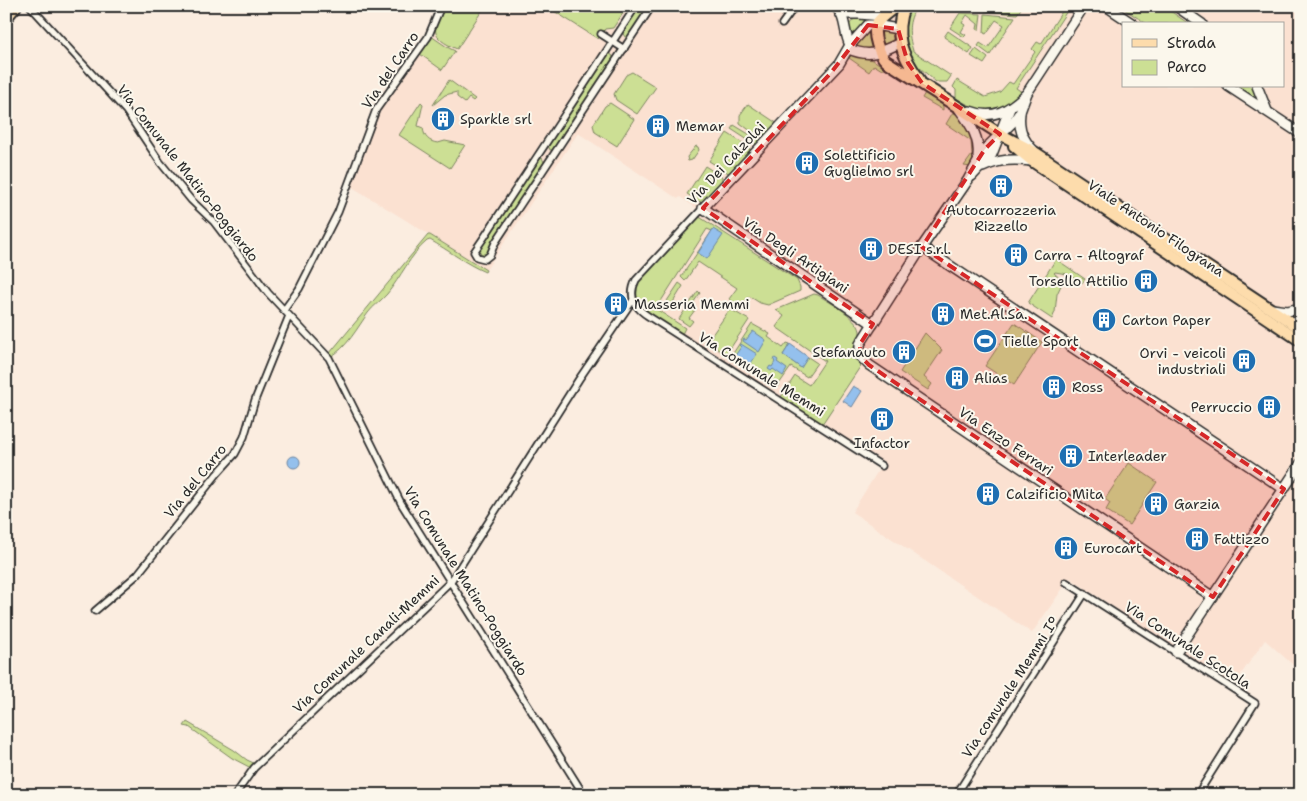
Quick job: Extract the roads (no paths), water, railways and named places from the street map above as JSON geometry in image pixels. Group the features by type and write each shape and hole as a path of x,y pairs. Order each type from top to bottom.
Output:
{"main road":[{"path":"6,18 16,6"},
{"path":"883,57 875,38 874,30 878,20 896,6"},
{"path":"904,6 898,28 900,43 908,63 922,83"},
{"name":"Viale Antonio Filograna","path":"883,57 1300,331"},
{"name":"Viale Antonio Filograna","path":"1034,157 1269,308 1300,331"}],"street":[{"name":"Via Comunale Matino-Poggiardo","path":"30,6 126,111 160,162 184,192 214,222 262,287 329,358 401,503 584,795"},
{"name":"Via del Carro","path":"284,310 299,289 338,212 376,110 428,37 441,6"},
{"path":"636,6 480,243 474,249 477,257 483,260 490,254 495,243 652,6"},
{"path":"782,24 795,6"},
{"path":"835,6 843,14 845,31 850,47 883,57 900,43"},
{"path":"1106,6 1130,22"},
{"path":"1176,6 1199,22"},
{"path":"872,324 978,166 985,149 1014,121 1020,112 1027,93 1084,7"},
{"path":"843,14 859,14 898,28"},
{"name":"Via Dei Calzolai","path":"633,300 632,290 636,280 830,74 868,25 878,20"},
{"path":"601,34 624,49"},
{"path":"1231,88 1301,134"},
{"path":"1258,88 1267,111"},
{"path":"956,106 979,115 1002,113 1027,93"},
{"path":"956,106 975,133 979,147 978,166"},
{"path":"1000,134 1010,108"},
{"path":"978,166 996,161 1034,157 1019,127 1020,112"},
{"path":"541,151 552,158"},
{"name":"Via Degli Artigiani","path":"703,208 872,324"},
{"path":"922,247 1284,489"},
{"name":"Via Comunale Memmi","path":"633,300 637,308 648,316 882,466"},
{"name":"Via Comunale Canali-Memmi","path":"235,795 254,768 451,581 574,388 633,300"},
{"path":"1269,308 1287,311 1301,308"},
{"name":"Via del Carro","path":"95,611 137,575 211,481 235,454 244,437 255,400 289,316"},
{"name":"Via Enzo Ferrari","path":"872,324 860,344 860,356 869,365 1213,597"},
{"path":"1176,652 1301,463"},
{"name":"Via Comunale Scotola","path":"1066,582 1255,703 1197,795"},
{"name":"Via comunale Memmi I°","path":"956,795 1085,593"}],"water":[{"path":"713,229 723,235 707,259 698,253"},
{"path":"753,331 766,340 759,352 743,341"},
{"path":"741,344 757,354 749,366 734,357"},
{"path":"790,344 808,357 801,368 783,355"},
{"path":"775,358 778,360 777,362 787,369 783,376 773,369 771,371 768,369 770,366 772,367"},
{"path":"853,386 862,391 852,407 843,401"},
{"path":"294,456 300,462 294,468 288,462"}],"place":[{"name":"Sparkle srl","path":"443,119"},
{"name":"Memar","path":"658,126"},
{"name":"Solettificio Guglielmo srl","path":"807,163"},
{"name":"Autocarrozzeria Rizzello","path":"1001,186"},
{"name":"DESI s.r.l.","path":"871,249"},
{"name":"Carra - Altograf","path":"1016,255"},
{"name":"Torsello Attilio","path":"1146,281"},
{"name":"Masseria Memmi","path":"616,304"},
{"name":"Met.Al.Sa.","path":"943,314"},
{"name":"Carton Paper","path":"1104,320"},
{"name":"Tielle Sport","path":"985,341"},
{"name":"Stefanauto","path":"904,352"},
{"name":"Orvi - veicoli industriali","path":"1244,361"},
{"name":"Alias","path":"957,378"},
{"name":"Ross","path":"1054,387"},
{"name":"Perruccio","path":"1269,407"},
{"name":"Infactor","path":"882,419"},
{"name":"Interleader","path":"1071,456"},
{"name":"Calzificio Mita","path":"988,494"},
{"name":"Garzia","path":"1156,504"},
{"name":"Fattizzo","path":"1197,539"},
{"name":"Eurocart","path":"1066,548"}]}
